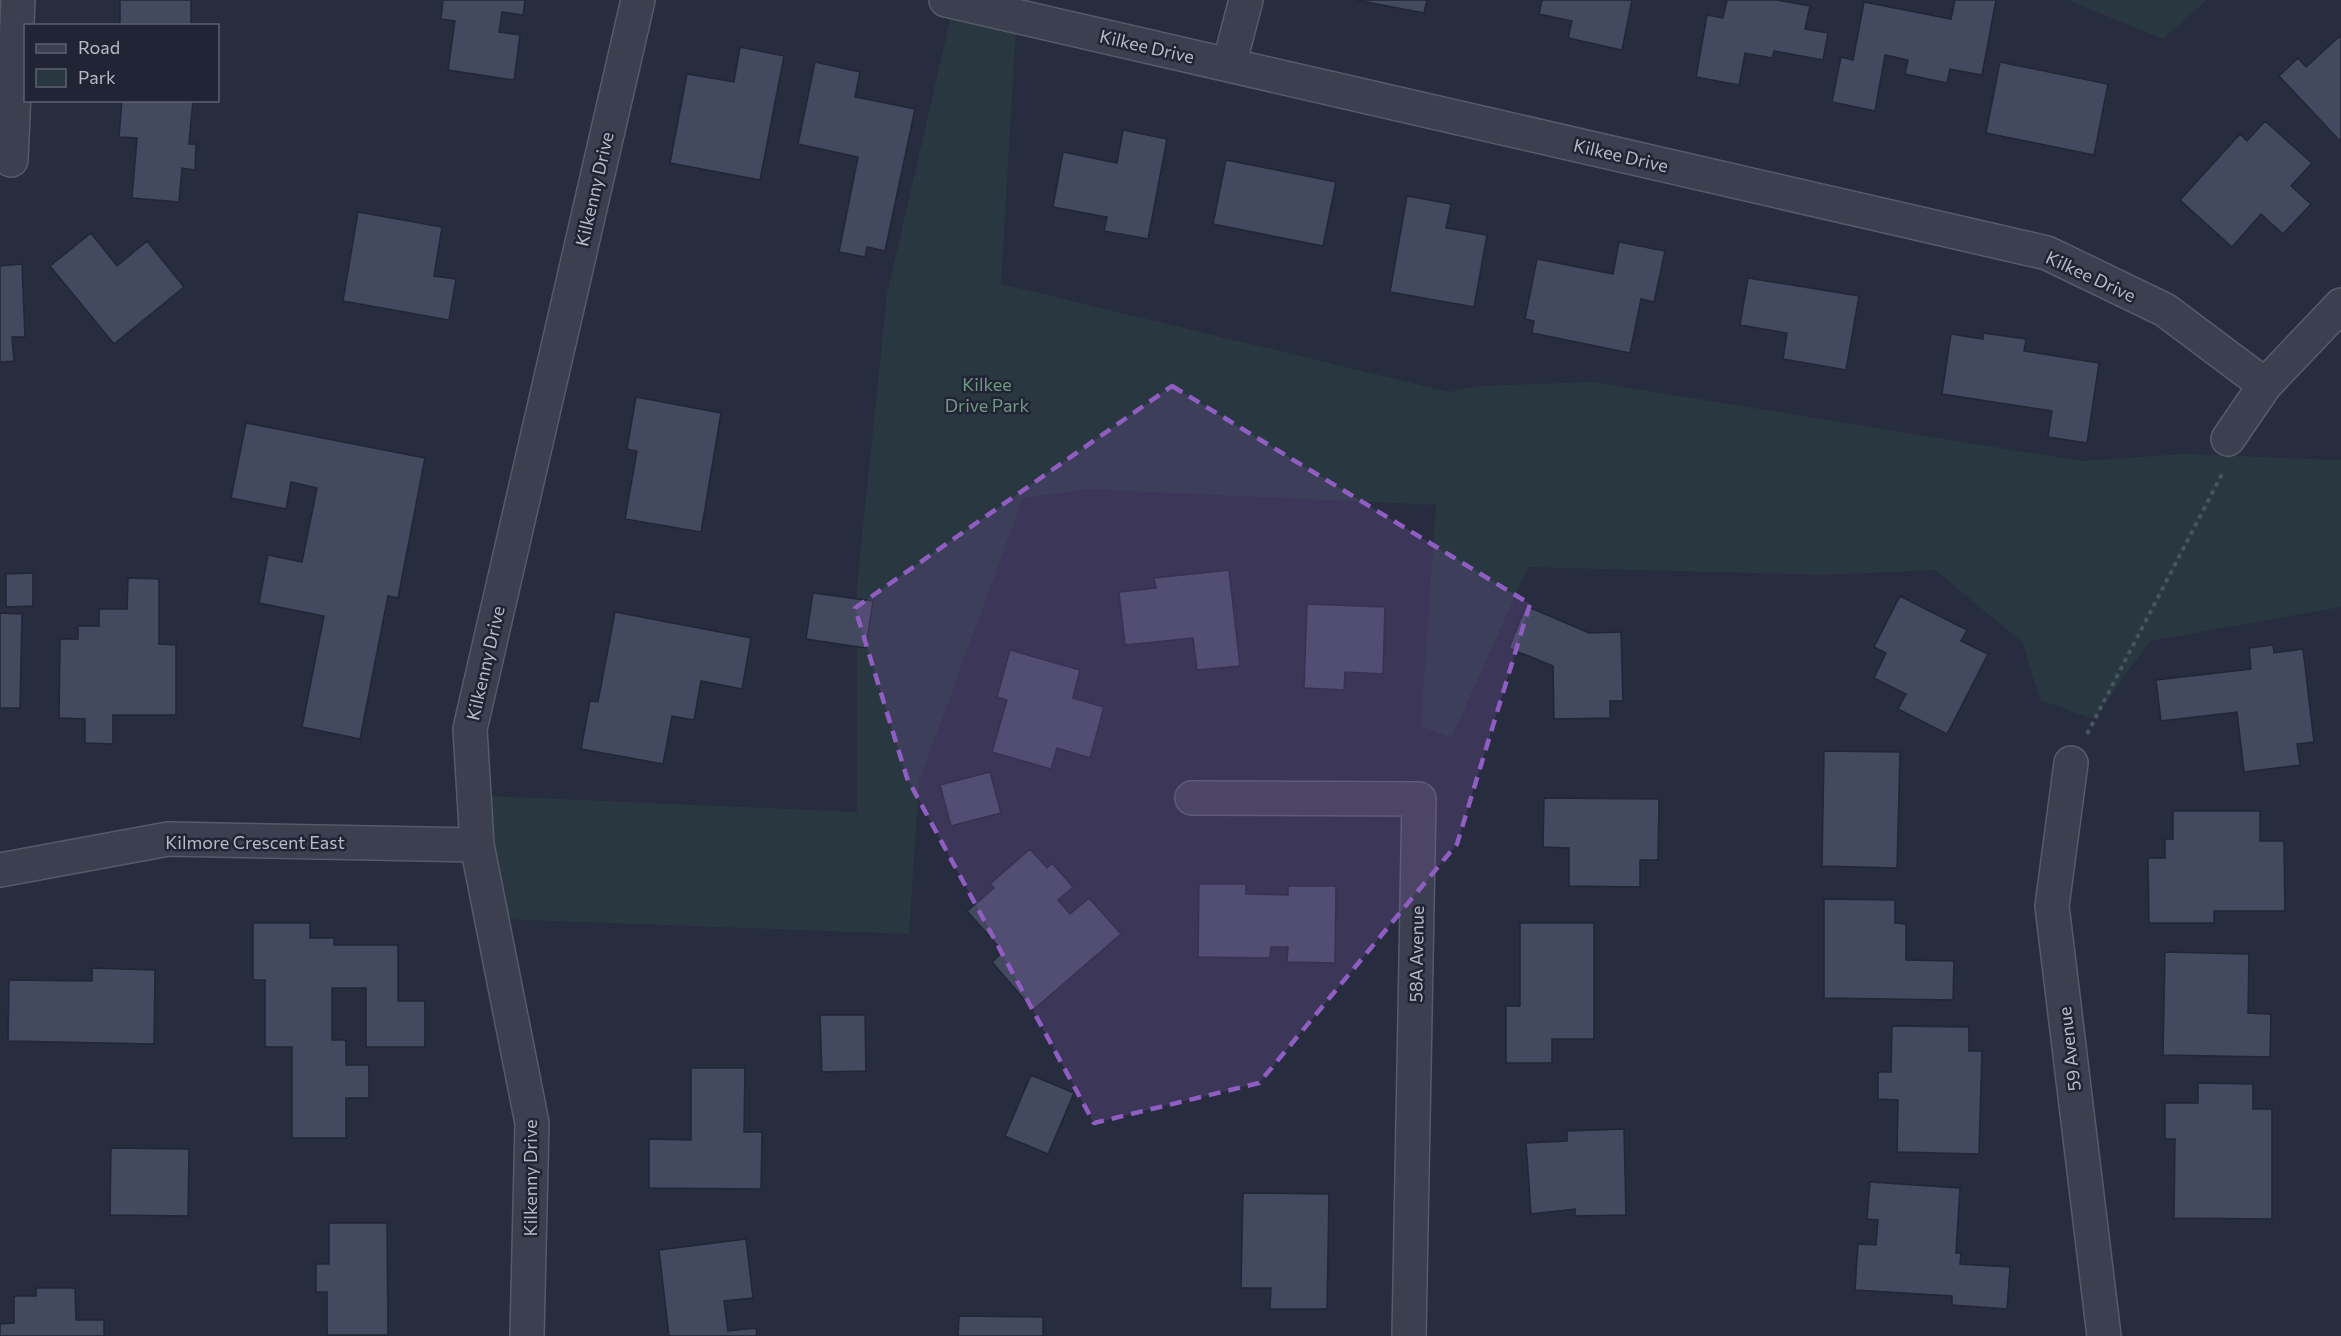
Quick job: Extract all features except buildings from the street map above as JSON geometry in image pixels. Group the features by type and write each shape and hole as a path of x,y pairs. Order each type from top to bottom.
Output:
{"street":[{"path":"10,160 18,0"},
{"name":"Kilkenny Drive","path":"527,1336 532,1123 477,845 470,729 638,0"},
{"name":"Kilkee Drive","path":"946,0 2047,254 2165,310 2265,385"},
{"path":"1229,65 1246,0"},
{"path":"2227,454 2265,385 2341,305"},
{"name":"59 Avenue","path":"2071,763 2052,906 2104,1336"},
{"name":"58A Avenue","path":"1192,798 1419,799 1409,1336"},
{"name":"Kilmore Crescent East","path":"0,870 168,839 477,845"}],"path":[{"path":"2093,723 2227,454"}],"highlighted area":[{"path":"1172,386 1530,604 1457,844 1259,1083 1094,1123 907,778 855,608"}],"green space":[{"path":"2068,0 2207,0 2163,39"},
{"name":"Kilkee Drive Park","path":"951,16 1016,26 1001,284 1449,392 1479,386 1593,382 2081,461 2184,454 2341,460 2341,607 2150,641 2094,719 2040,700 2023,643 1935,570 1824,575 1528,567 1451,738 1421,726 1436,505 1088,489 1023,498 919,781 909,934 503,919 489,849 489,796 857,812 857,585 887,294"}]}
